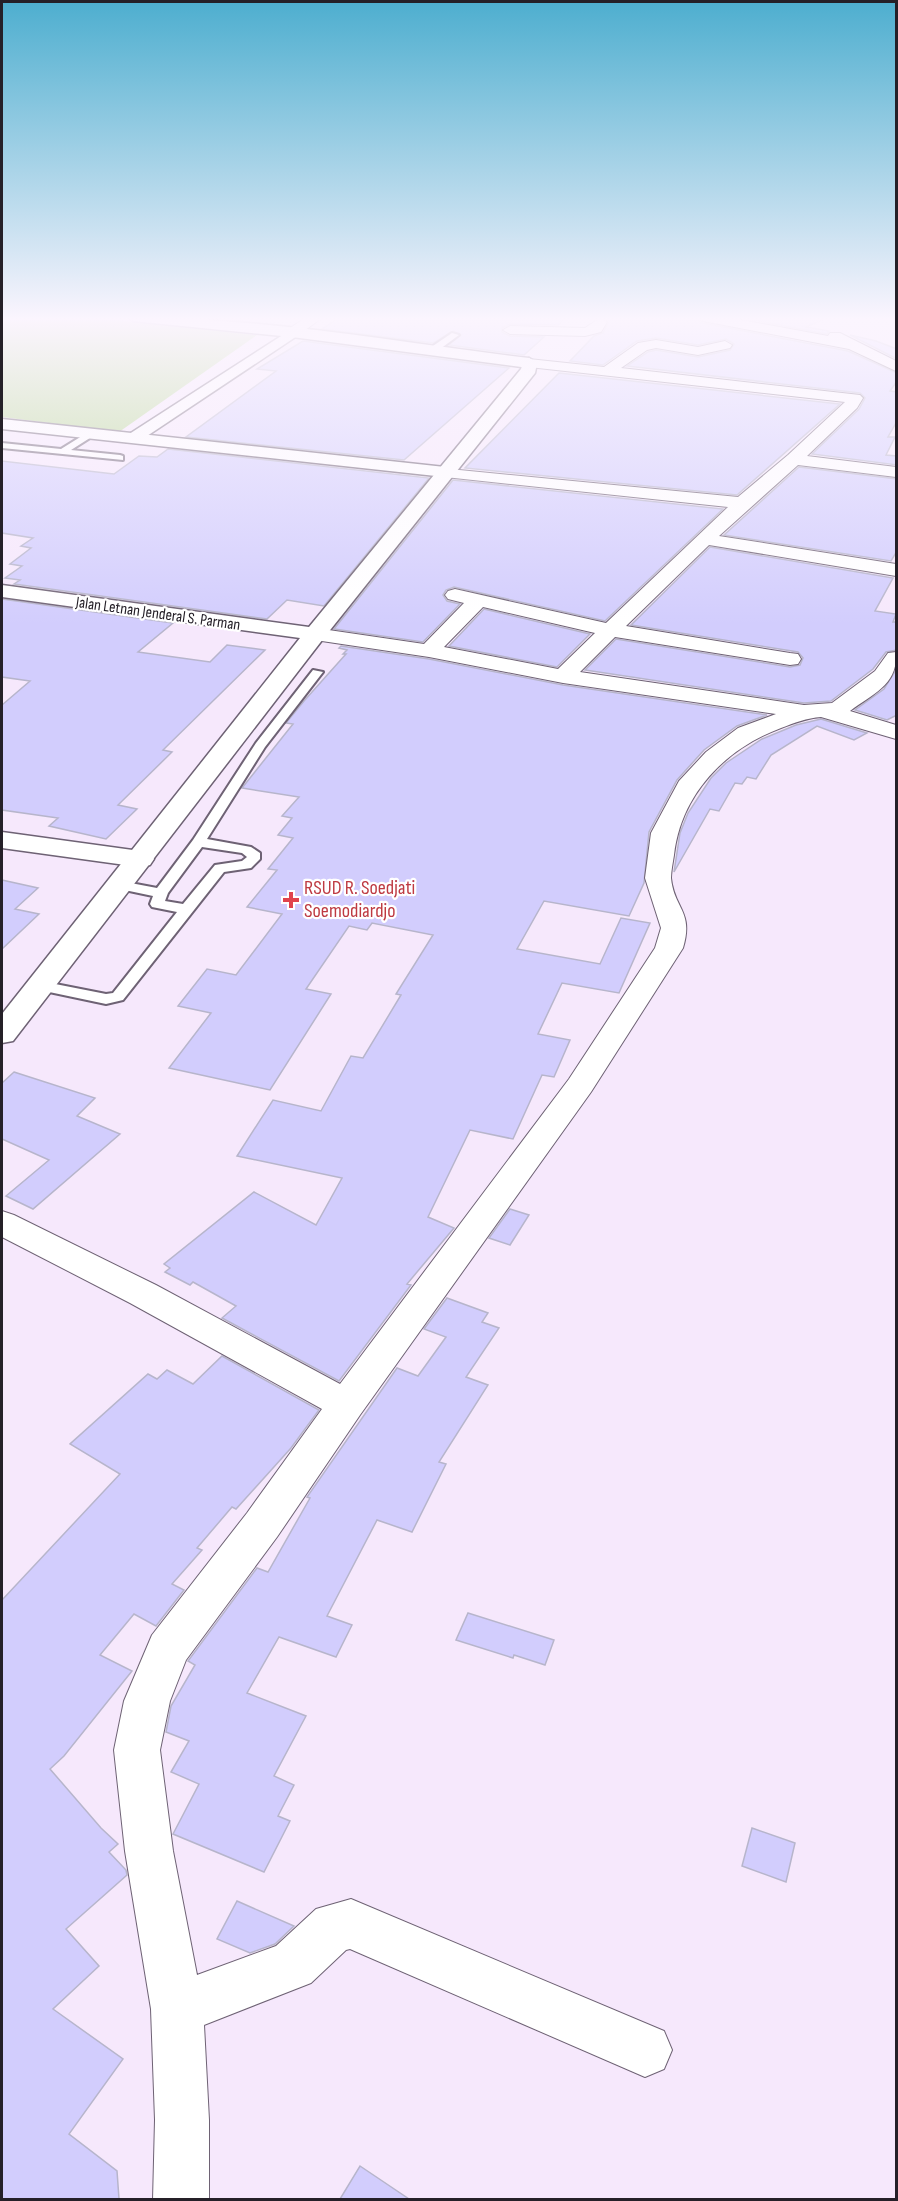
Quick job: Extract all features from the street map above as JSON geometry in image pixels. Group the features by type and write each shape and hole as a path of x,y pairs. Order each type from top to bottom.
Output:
{"main road":[{"path":"132,438 160,420"},
{"path":"2,1034 315,634 488,420"},
{"path":"2,424 445,472"},
{"name":"Jalan Letnan Jenderal S. Parman","path":"2,591 315,634"},
{"path":"2,840 140,859"}],"street":[{"path":"563,676 742,503 835,420"},
{"path":"794,459 897,472"},
{"path":"445,472 742,503"},
{"path":"704,539 897,570"},
{"path":"455,596 609,630 790,660"},
{"path":"429,651 478,601"},
{"path":"315,634 429,651 563,676 786,710 838,709 883,676 897,658"},
{"path":"181,2199 182,2120 177,2009 149,1851 137,1750 147,1701 168,1649 262,1524 346,1404 580,1085 669,948 675,928 658,878 659,866 664,833 691,782 714,757 747,733 816,711 897,732"},
{"path":"2,1223 143,1294 346,1404"},
{"path":"177,2009 293,1965 334,1927 351,1924 645,2050"}],"lane":[{"path":"63,452 90,434"},
{"path":"2,446 120,458"},
{"path":"186,909 157,903 160,892 199,842 260,746 317,672"},
{"path":"40,986 106,999 118,997 220,868 246,865 255,856 246,850 199,842"},
{"path":"120,885 160,892"}],"green space":[{"path":"23,420 136,420 119,432"}],"building":[{"path":"210,420 450,420 404,460 186,437"},
{"path":"513,420 822,420 737,495 465,468"},
{"path":"848,420 897,420 888,437 895,437 886,455 897,456 897,465 812,454"},
{"path":"168,449 429,478 324,606 287,600 267,619 14,584 20,580 5,578 22,566 10,564 31,548 21,546 33,538 2,533 2,461 114,474 139,456 157,457"},
{"path":"799,467 897,479 897,551 891,561 724,535"},
{"path":"453,480 723,509 605,621 454,587 446,590 443,595 447,601 460,604 423,642 334,629"},
{"path":"710,547 893,578 875,611 896,614 893,622 897,622 897,650 886,652 873,669 831,701 804,703 585,670 616,639 790,667 800,665 803,658 798,652 631,625"},
{"path":"2,599 173,623 138,652 210,662 227,645 265,650 163,750 172,752 118,805 137,809 106,839 49,826 58,818 2,810 2,705 30,681 2,677"},
{"path":"484,609 590,634 557,667 449,646"},
{"path":"341,646 429,659 563,685 767,715 737,726 704,750 677,780 649,832 644,883 629,916 544,901 517,949 600,964 621,918 650,923 619,993 562,983 538,1034 570,1040 554,1077 542,1075 513,1139 470,1130 428,1217 454,1228 407,1284 411,1285 339,1381 222,1318 236,1306 193,1282 190,1285 165,1272 170,1268 164,1264 254,1192 316,1225 342,1178 237,1156 273,1100 321,1111 351,1056 363,1058 401,995 396,994 433,935 372,923 367,930 349,926 306,989 331,994 270,1090 169,1068 211,1013 178,1006 207,969 236,975 282,914 247,907 277,870 268,869 293,838 278,835 292,818 282,816 299,797 242,788 293,724 286,723 346,654 343,654 347,650 339,648"},
{"path":"897,668 897,715 887,720 855,710 884,689"},
{"path":"821,719 867,733 854,740 817,726 771,755 756,779 747,777 742,784 735,783 719,811 710,809 674,872 680,833 688,813 711,778 726,763 762,739 796,725"},
{"path":"2,880 38,888 15,909 39,914 2,949"},
{"path":"14,1072 95,1098 77,1116 120,1134 33,1209 6,1196 49,1160 2,1139 2,1083"},
{"path":"510,1209 529,1215 510,1245 489,1238"},
{"path":"447,1298 488,1313 482,1322 499,1328 466,1377 488,1385 439,1462 446,1464 412,1532 377,1520 327,1616 352,1625 336,1657 279,1637 247,1693 306,1716 274,1776 294,1785 278,1816 290,1821 264,1872 173,1834 199,1784 171,1772 189,1741 166,1732 171,1706 195,1665 188,1661 257,1568 268,1572 310,1498 307,1497 397,1368 418,1376 446,1337 424,1329"},
{"path":"222,1356 319,1410 291,1448 236,1509 232,1507 197,1548 202,1550 172,1584 184,1590 156,1626 134,1614 100,1655 132,1671 64,1756 50,1769 101,1828 118,1844 109,1852 126,1870 127,1875 66,1929 99,1966 53,2009 123,2059 69,2134 117,2171 119,2199 2,2199 2,1600 120,1474 70,1444 148,1374 157,1379 167,1370 193,1384"},
{"path":"468,1613 554,1640 545,1665 514,1655 513,1658 456,1640"},
{"path":"752,1828 795,1843 786,1882 742,1866"},
{"path":"237,1901 294,1926 275,1944 250,1953 217,1939"},
{"path":"360,2166 409,2199 340,2199"}],"place":[{"name":"RSUD R. Soedjati Soemodiardjo","path":"291,900"}]}
